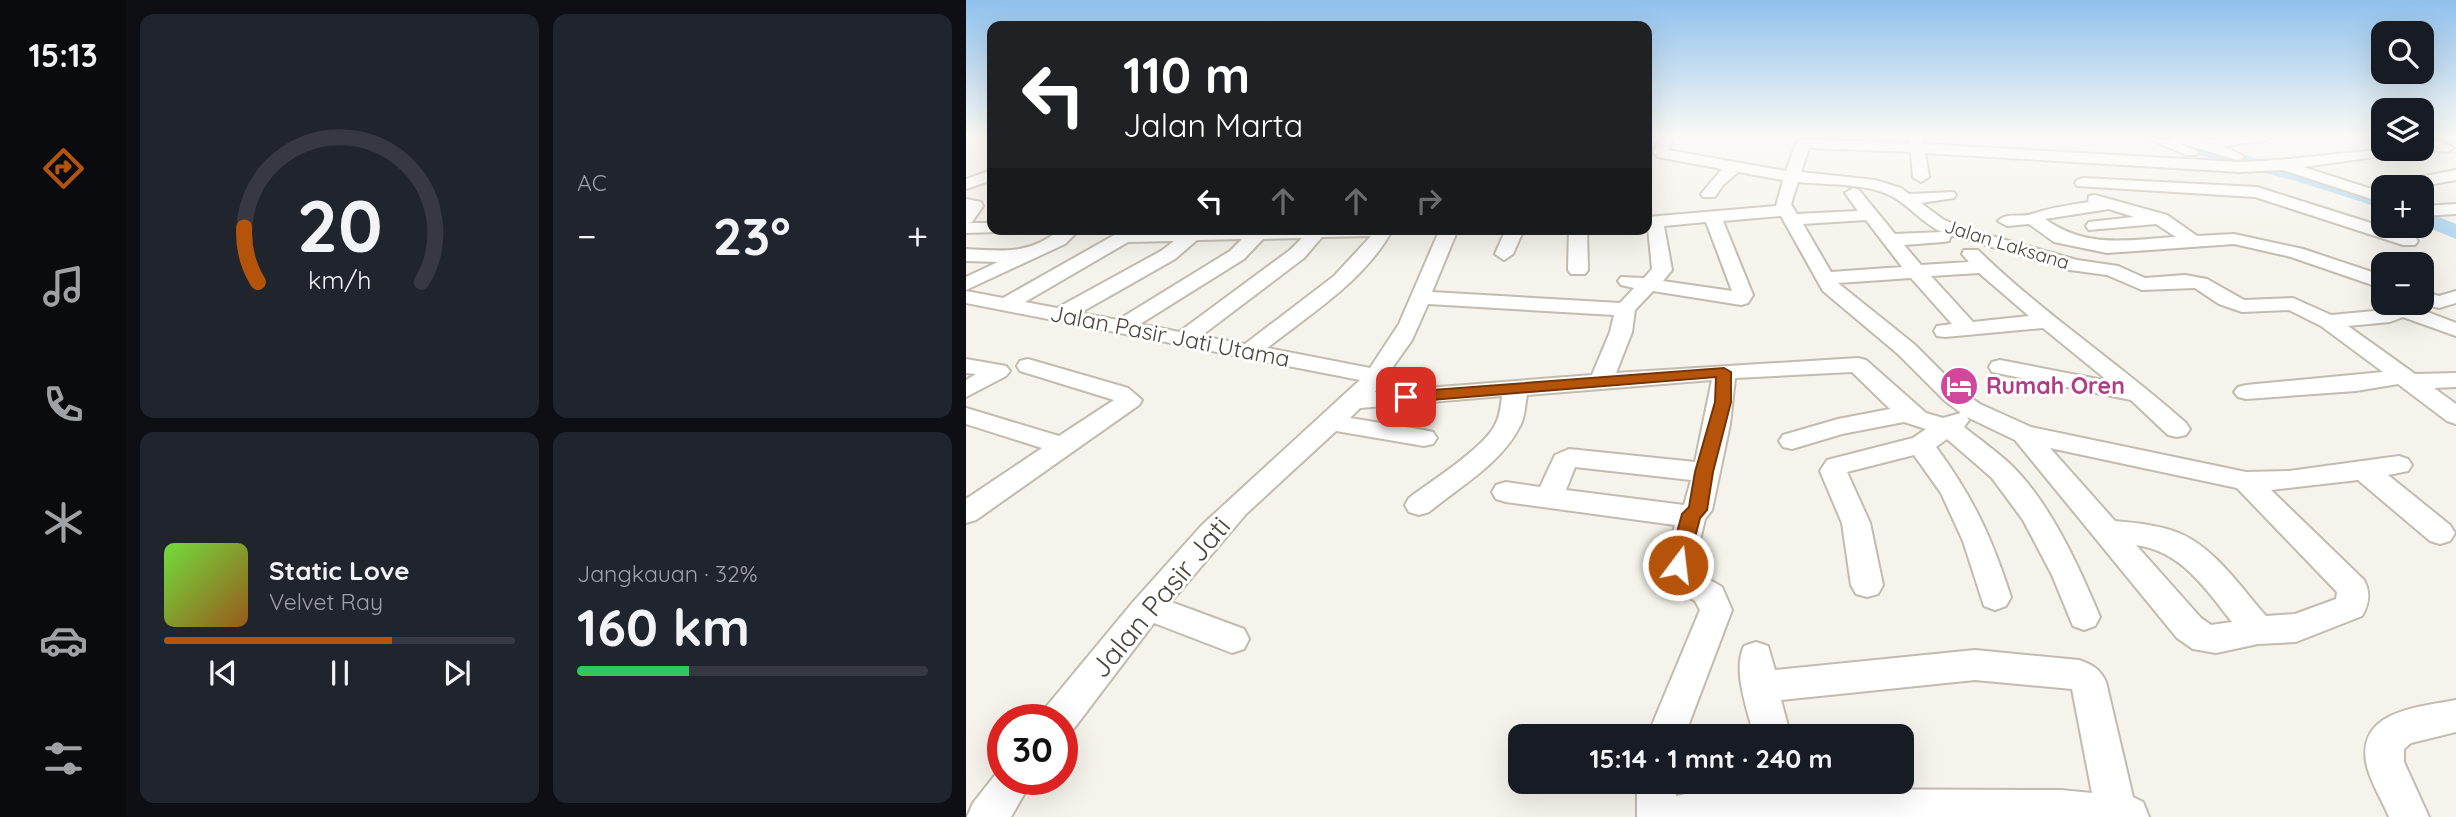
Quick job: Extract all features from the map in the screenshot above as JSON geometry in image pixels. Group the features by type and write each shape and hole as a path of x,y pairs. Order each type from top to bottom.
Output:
{"street":[{"path":"1709,194 1725,175"},
{"name":"Jalan Laksana","path":"1785,175 1875,185 1895,191 1938,224 1964,234 2064,263 2111,270 2136,282 2200,283 2236,304 2293,304 2328,323"},
{"path":"2189,175 2194,188"},
{"path":"2256,175 2260,199"},
{"path":"2280,175 2371,205"},
{"path":"2293,175 2371,192"},
{"path":"2434,179 2455,175"},
{"path":"1791,176 1783,204 1830,287 1906,349 1953,396 1971,409 2024,434 2226,479 2296,479 2399,465"},
{"path":"972,195 987,180"},
{"path":"2083,183 2194,188 2260,199 2371,225"},
{"path":"1853,193 1915,271 1968,328"},
{"path":"1907,199 1948,195"},
{"path":"2041,215 2103,202 2161,219 2193,241"},
{"path":"2434,210 2456,209"},
{"path":"2072,210 2127,247"},
{"path":"1652,222 1713,217 1871,215"},
{"path":"1628,281 1736,300 1743,297 1713,217"},
{"path":"2007,221 2033,219 2064,239 2127,247 2234,239 2312,257 2371,278"},
{"path":"2095,226 2161,219"},
{"path":"966,228 987,226"},
{"path":"1601,382 1621,332 1625,309 1662,270 1652,230"},
{"path":"966,284 1064,235"},
{"path":"1006,305 1129,235"},
{"path":"1060,315 1168,255 1193,235"},
{"path":"1121,327 1237,255 1257,235"},
{"path":"1183,339 1297,254 1314,235"},
{"path":"1249,352 1354,269 1373,250 1381,235"},
{"path":"1328,422 1352,401 1393,355 1422,298 1447,235"},
{"path":"1504,254 1512,235"},
{"path":"1578,235 1578,270"},
{"path":"1891,240 1943,237"},
{"path":"2404,238 2409,241"},
{"path":"966,255 1024,257"},
{"path":"1824,278 1915,271 1976,261 2045,321 2108,366 2177,429"},
{"path":"1929,286 1999,282"},
{"name":"Jalan Pasir Jati Utama","path":"966,297 1375,376"},
{"path":"1422,298 1625,309"},
{"path":"2328,323 2393,315"},
{"path":"2425,315 2456,330"},
{"path":"1945,331 2045,321"},
{"path":"2328,323 2456,415"},
{"path":"1352,401 1852,364 1864,369 1909,414 1917,419 1948,427 2002,472 2034,515 2067,575 2084,617"},
{"path":"966,366 998,371 966,390"},
{"path":"966,513 1130,400 1120,393 1028,366"},
{"path":"2000,367 2139,394"},
{"path":"1506,492 1692,514 1698,510 1704,472 1723,402 1724,372"},
{"path":"2246,392 2407,379 2456,380"},
{"path":"1419,505 1468,467 1508,426 1516,389"},
{"path":"1867,585 1856,523 1833,471 1836,466 1872,455 1921,445 1971,409"},
{"path":"1792,441 1838,427 1909,414"},
{"path":"966,416 1062,446"},
{"path":"1328,422 1424,438"},
{"name":"Jalan Pasir Jati","path":"1071,704 1149,607 1235,509 1328,422"},
{"path":"2024,434 2189,628 2205,639 2258,630 2296,628 2351,607 2353,589 2246,481"},
{"path":"1921,445 1953,490 1978,541 1995,597"},
{"path":"1550,497 1564,461 1569,458 1704,472"},
{"path":"2363,469 2440,533"},
{"path":"1669,724 1716,610 1714,598 1686,584 1677,571 1692,514"},
{"path":"2103,530 2157,538 2177,544 2208,573 2258,630"},
{"path":"1149,607 1232,639"},
{"path":"1669,817 1783,796 2061,810 2122,816 2089,682 2079,674 1975,665 1758,672 1770,724"},
{"path":"2409,817 2385,752 2401,728 2456,716"},
{"path":"1656,794 1657,817"},
{"path":"987,817 1003,795"}],"waterway":[{"path":"2296,175 2371,199"},
{"path":"2434,222 2456,232"}],"place":[{"name":"Rumah Oren","path":"1959,386"}],"route":[{"path":"1406,397 1724,372 1723,402 1704,472 1698,510 1692,514 1678,565"}]}
